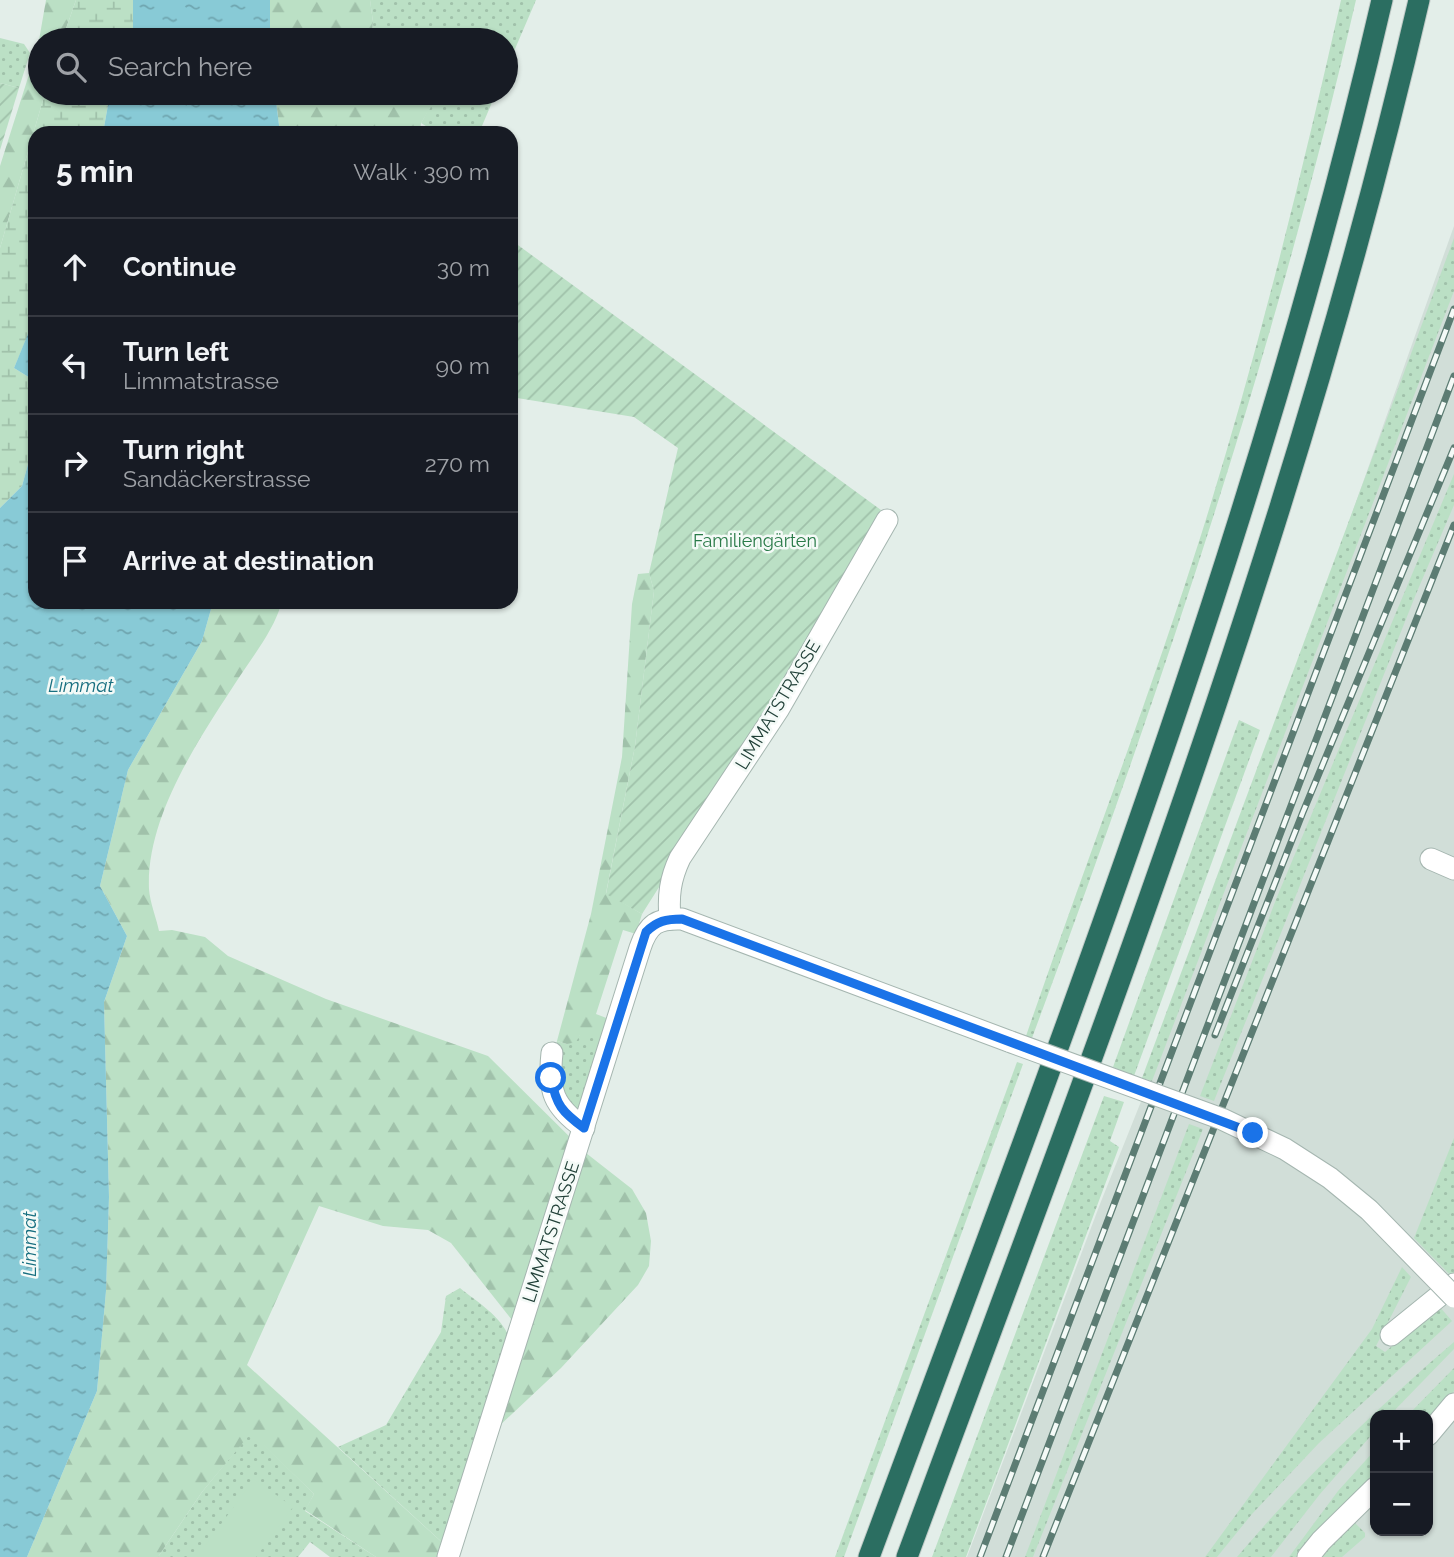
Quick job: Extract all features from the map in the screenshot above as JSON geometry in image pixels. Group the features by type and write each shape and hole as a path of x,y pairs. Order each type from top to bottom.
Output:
{"highway":[{"path":"869,1557 1085,971 1206,620 1259,457 1314,268 1352,127 1382,0"},
{"path":"907,1557 1128,958 1237,644 1297,456 1342,302 1390,123 1419,0"}],"street":[{"name":"LIMMATSTRASSE","path":"448,1557 646,932 654,924 670,919 668,895 680,858 778,710 887,520"},
{"path":"1431,859 1454,869"},
{"path":"670,919 682,919 1222,1119 1285,1149 1330,1178 1369,1210 1454,1297"},
{"path":"552,1053 551,1078 554,1095 563,1113 584,1128"},
{"path":"1391,1335 1454,1284"},
{"path":"1433,1429 1454,1404"},
{"path":"1308,1557 1370,1493"}],"shaded area":[{"path":"1454,226 1454,1557 967,1557 1100,1204 1160,1054"}],"green space":[{"path":"46,0 76,0 66,28 41,28"},
{"path":"76,0 133,0 133,28 66,28"},
{"path":"270,0 370,0 372,28 270,28"},
{"path":"370,0 536,0 518,42 518,28 372,28"},
{"path":"1341,0 1356,0 1289,264 1251,394 1169,653 1032,1038 1026,1036 1160,659 1222,466 1277,267"},
{"path":"0,38 24,44 28,50 28,59 19,88 0,83"},
{"path":"28,78 28,105 42,105 35,126 28,126 28,152 0,248 0,166"},
{"path":"0,83 19,88 0,150"},
{"path":"42,105 108,105 104,126 35,126"},
{"path":"276,105 431,107 421,126 279,126"},
{"path":"428,105 491,105 482,126 426,126 421,123 430,107"},
{"path":"28,152 28,335 14,368 28,377 28,464 22,486 0,508 0,248"},
{"path":"1454,238 1454,291 1152,1081 1142,1078"},
{"name":"Familiengärten","path":"518,245 881,510 871,535 732,772 642,914 606,894 635,746 654,591 649,573 678,448 634,417 518,398"},
{"path":"1454,474 1454,505 1214,1101 1200,1096 1277,897"},
{"path":"649,573 654,591 635,746 606,893 642,914 636,934 623,930 596,1014 609,1019 607,1035 580,1035 576,1042 567,1044 557,1041 591,914 622,757 632,604 638,574"},
{"path":"211,609 279,609 264,640 193,750 166,805 150,861 149,889 159,931 172,930 205,937 228,956 326,999 488,1056 586,1153 632,1189 646,1213 651,1241 649,1266 638,1285 561,1368 497,1428 527,1339 451,1243 428,1230 383,1226 319,1206 247,1365 445,1545 440,1557 376,1557 305,1510 314,1494 251,1433 202,1492 158,1557 27,1557 97,1391 106,1291 109,1197 104,1002 127,936 100,886 128,770 202,641"},
{"path":"1239,720 1260,730 1134,1076 1113,1067"},
{"path":"580,1035 607,1035 586,1104 577,1111 570,1110 554,1061 557,1041 567,1044"},
{"path":"1017,1062 1023,1064 844,1557 835,1557"},
{"path":"1104,1096 1124,1102 1110,1141 1119,1147 966,1557 932,1557"},
{"path":"1189,1124 1203,1129 1033,1557 1025,1557"},
{"path":"1454,1138 1454,1276 1452,1277 1414,1238"},
{"path":"1402,1267 1411,1277 1376,1346 1385,1352 1439,1306 1452,1321 1319,1443 1252,1514 1217,1557 1205,1557 1372,1329"},
{"path":"460,1288 500,1322 509,1337 445,1545 338,1447 386,1425 441,1332 446,1296"},
{"path":"1454,1342 1454,1349 1395,1410 1378,1410"},
{"path":"1454,1368 1454,1391 1437,1416 1433,1420 1433,1410 1413,1410"},
{"path":"1370,1418 1370,1437 1320,1494 1271,1557 1237,1557 1288,1500"},
{"path":"251,1432 314,1494 305,1511 376,1557 330,1557 310,1542 298,1557 158,1557 202,1492"},
{"path":"1370,1456 1370,1482 1327,1524 1300,1557 1289,1557 1338,1491"},
{"path":"254,1479 293,1507 256,1557 197,1557"},
{"path":"1350,1518 1365,1533 1365,1537 1342,1557 1315,1557"}],"water":[{"path":"133,0 270,0 270,28 133,28"},
{"path":"108,105 276,105 279,126 104,126"},
{"path":"28,334 28,377 14,368"},
{"name":"Limmat","path":"28,464 28,609 211,609 202,641 128,770 100,886 127,936 104,1002 109,1197 106,1291 97,1391 27,1557 0,1557 0,508 22,486"}],"railway":[{"path":"980,1557 1454,309"},
{"path":"1006,1557 1454,376"},
{"path":"1215,1035 1303,812 1454,448"},
{"path":"1043,1557 1454,525"}],"route":[{"path":"551,1078 554,1095 563,1113 584,1128 646,932 663,920 682,919 1222,1119 1253,1133"}]}
